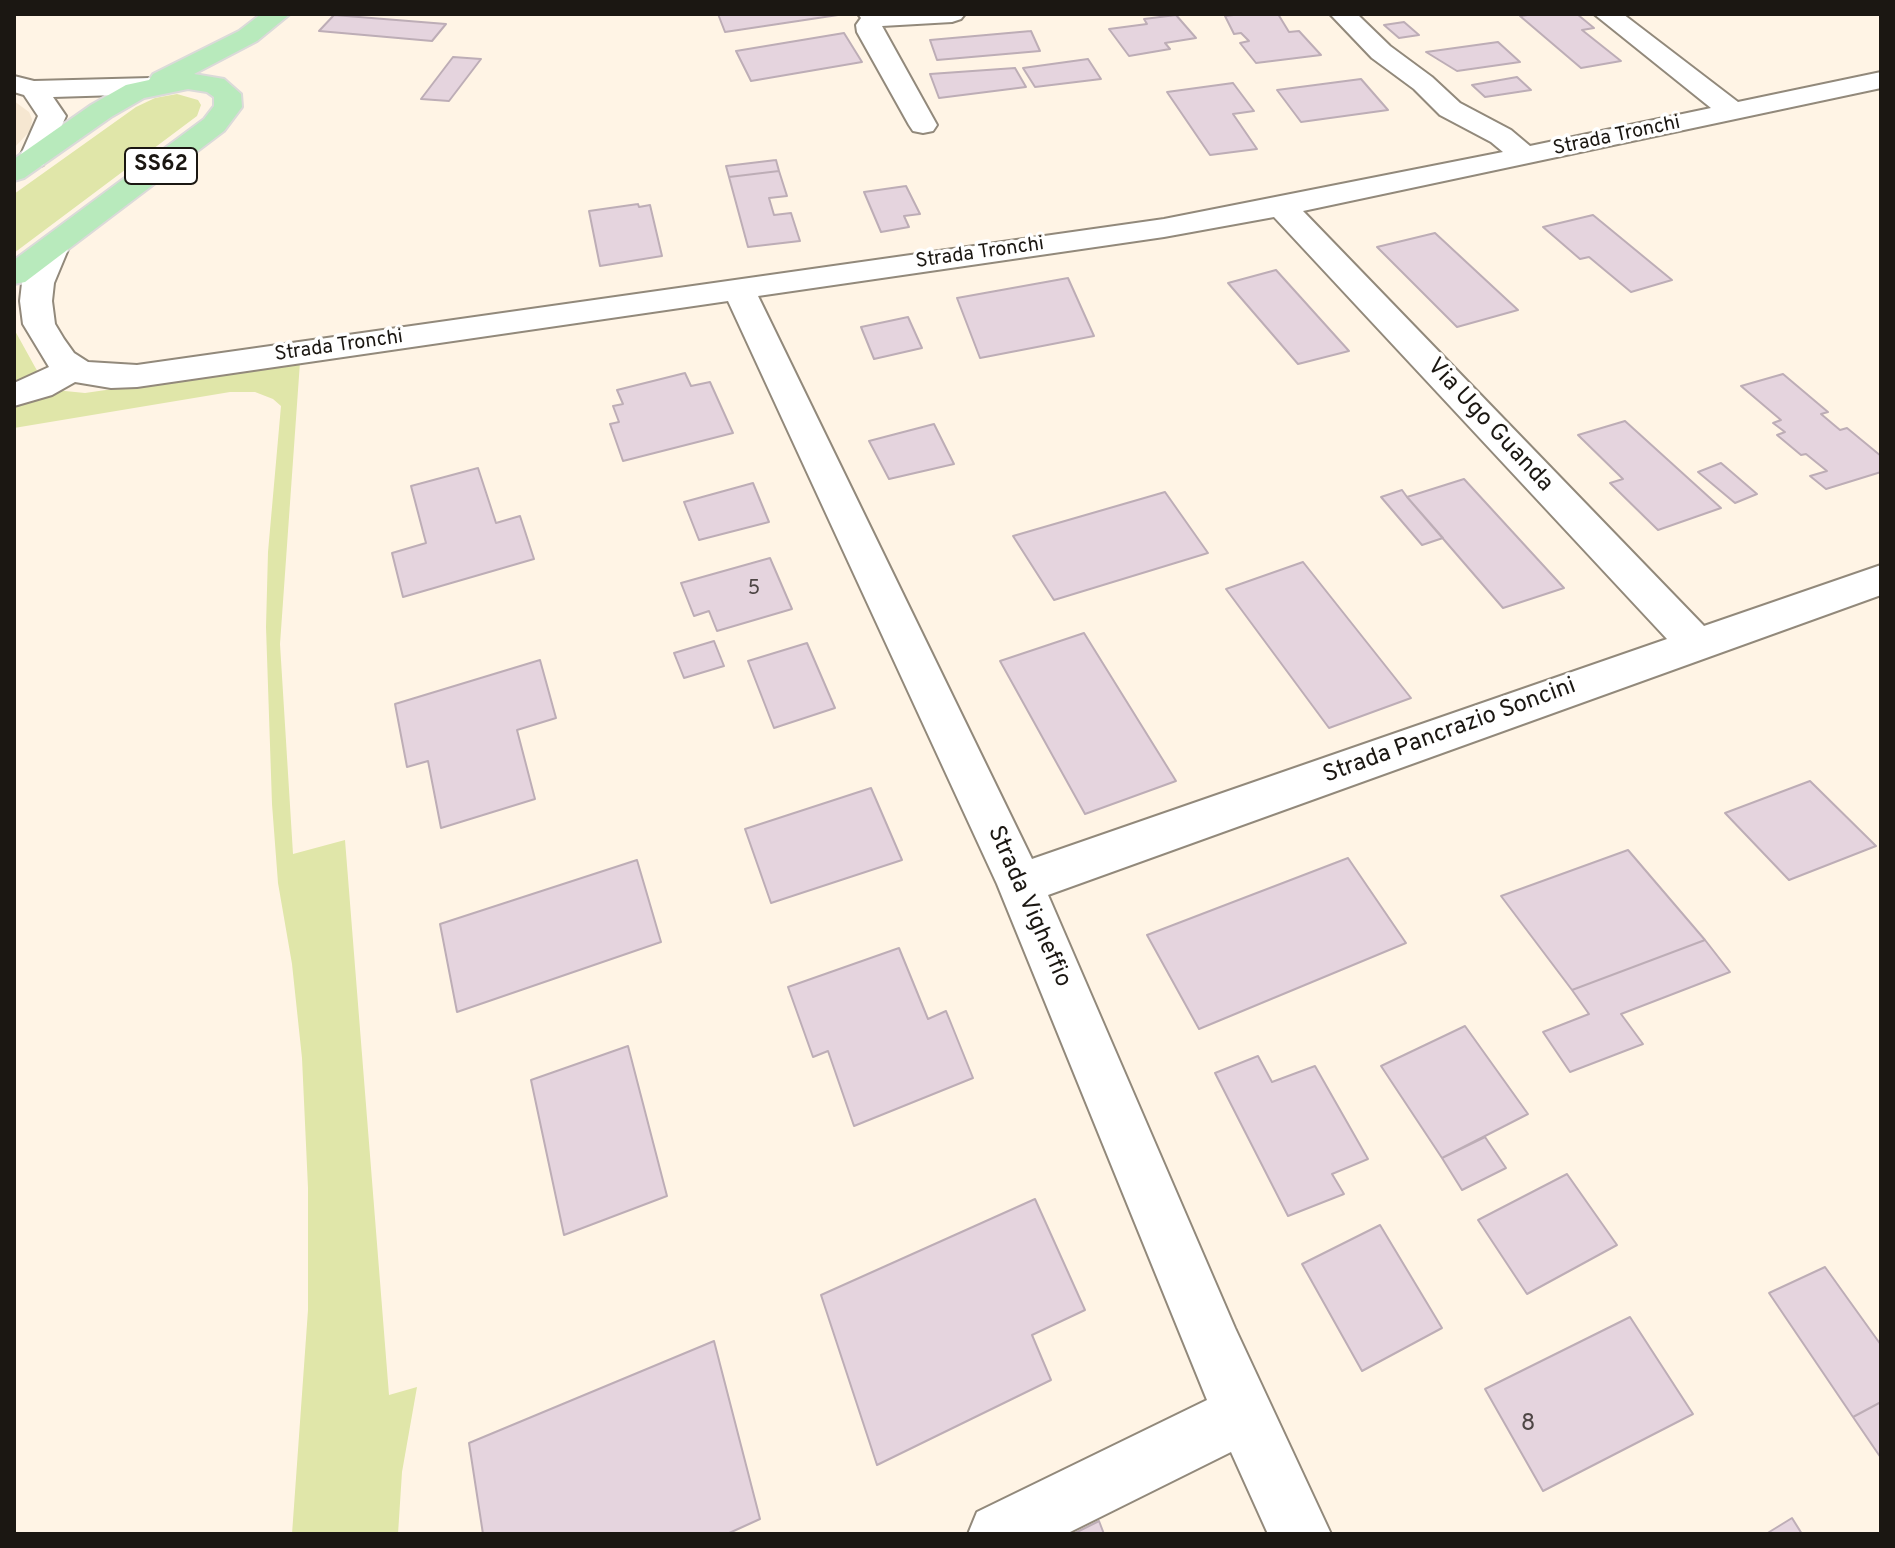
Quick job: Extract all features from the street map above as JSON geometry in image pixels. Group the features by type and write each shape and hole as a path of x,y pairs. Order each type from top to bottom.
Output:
{"main road":[{"path":"23,166 122,97 151,86 248,36 277,14"},
{"name":"SS62","path":"14,275 214,125 228,107 248,36"},
{"path":"151,86 177,82 207,83 227,94 228,107"}],"street":[{"path":"923,125 870,32 869,25 874,15 899,19 952,14"},
{"path":"1343,14 1387,57 1417,78 1450,109 1501,136 1525,156"},
{"path":"1607,14 1733,112"},
{"name":"Strada Tronchi","path":"72,369 99,376 137,376 1164,228 1282,207 1881,80"},
{"path":"24,87 151,86"},
{"path":"23,166 52,116 24,87"},
{"name":"Via Ugo Guanda","path":"1282,207 1696,644"},
{"path":"14,395 40,387 72,369 26,319 54,247"},
{"name":"Strada Vigheffio","path":"738,288 1020,884 1214,1349 1300,1534"},
{"name":"Strada Pancrazio Soncini","path":"1020,884 1881,580"},
{"path":"999,1534 1244,1414"}],"shaded area":[{"path":"14,101 29,112 32,119 31,130 14,148"}],"green space":[{"path":"177,94 198,100 201,105 197,116 14,253 14,194 136,107 155,98"},
{"path":"14,329 40,376 14,385"},
{"path":"300,362 280,644 293,854 345,840 389,1395 417,1387 402,1472 398,1534 292,1534 308,1310 308,1188 302,1058 292,964 278,883 272,804 266,627 268,552 281,406 255,392 230,392 14,428 14,404 55,390 85,393"}],"building":[{"path":"718,14 837,14 838,15 725,32"},
{"path":"1278,14 1289,32 1299,31 1321,55 1256,63 1240,43 1249,41 1241,33 1234,34 1225,16"},
{"path":"1577,14 1594,28 1582,30 1621,61 1581,68 1520,16"},
{"path":"334,15 446,24 432,41 319,31"},
{"path":"1176,15 1196,38 1165,43 1170,49 1129,56 1109,29 1147,24 1144,19"},
{"path":"1404,22 1419,35 1399,38 1384,25"},
{"path":"1031,31 1040,51 937,60 930,40"},
{"path":"844,33 862,62 751,81 736,51"},
{"path":"1498,42 1520,62 1457,71 1426,52"},
{"path":"453,57 481,59 449,101 421,99"},
{"path":"1088,59 1101,79 1035,87 1023,68"},
{"path":"1015,68 1026,87 939,98 930,74"},
{"path":"1517,77 1531,90 1485,97 1472,85"},
{"path":"1361,79 1388,110 1301,122 1277,90"},
{"path":"1233,83 1254,111 1233,114 1257,149 1210,155 1167,92"},
{"path":"776,160 779,171 729,177 726,166"},
{"path":"779,171 787,196 769,198 774,215 791,213 800,241 748,247 729,177"},
{"path":"906,186 920,214 904,216 909,227 881,232 864,192"},
{"path":"638,204 639,207 650,205 662,256 600,266 589,211"},
{"path":"1593,215 1672,280 1631,292 1589,257 1580,259 1543,227"},
{"path":"1435,233 1518,310 1457,327 1377,247"},
{"path":"1276,270 1349,351 1298,364 1228,283"},
{"path":"1068,278 1094,336 980,358 957,298"},
{"path":"908,317 922,348 874,359 861,327"},
{"path":"685,373 691,386 710,382 733,433 623,461 610,424 619,422 613,406 623,404 617,390"},
{"path":"1783,374 1828,412 1821,414 1840,430 1847,428 1881,456 1881,472 1826,489 1810,476 1827,471 1777,435 1785,432 1773,423 1781,420 1741,386"},
{"path":"1625,421 1721,508 1658,530 1610,483 1623,479 1578,435"},
{"path":"934,424 954,464 889,479 869,441"},
{"path":"1721,463 1757,494 1735,503 1698,472"},
{"path":"478,468 496,523 520,516 534,559 403,597 392,553 426,543 411,486"},
{"path":"1464,479 1564,588 1503,608 1407,497"},
{"path":"753,483 769,522 699,540 684,502"},
{"path":"1402,490 1443,538 1422,545 1381,497"},
{"path":"1165,492 1208,553 1054,600 1013,536"},
{"path":"770,558 792,609 717,631 709,611 694,616 681,583"},
{"path":"1303,562 1411,698 1329,728 1226,589"},
{"path":"1084,633 1176,781 1085,814 1000,661"},
{"path":"714,641 724,666 684,678 674,653"},
{"path":"807,643 835,708 774,728 748,661"},
{"path":"540,660 556,718 517,730 535,799 441,828 428,761 407,767 395,704"},
{"path":"1810,781 1876,846 1789,880 1725,813"},
{"path":"871,788 902,860 771,903 745,829"},
{"path":"1628,850 1705,940 1572,990 1501,896"},
{"path":"1348,858 1406,943 1199,1029 1147,935"},
{"path":"637,860 661,942 457,1012 440,924"},
{"path":"1705,940 1730,972 1621,1014 1643,1044 1570,1072 1543,1032 1589,1014 1572,990"},
{"path":"899,948 928,1019 946,1011 973,1078 854,1126 828,1051 813,1057 788,987"},
{"path":"1465,1026 1528,1114 1442,1158 1381,1066"},
{"path":"628,1046 667,1196 564,1235 531,1080"},
{"path":"1258,1056 1272,1082 1315,1066 1368,1159 1332,1174 1344,1194 1288,1216 1215,1073"},
{"path":"1485,1137 1506,1168 1462,1190 1442,1158"},
{"path":"1567,1174 1617,1245 1527,1294 1478,1220"},
{"path":"1035,1199 1085,1310 1032,1335 1051,1380 877,1465 821,1295"},
{"path":"1380,1225 1442,1328 1362,1371 1302,1264"},
{"path":"1825,1267 1881,1345 1881,1402 1853,1417 1769,1293"},
{"path":"1630,1317 1693,1414 1543,1491 1485,1389"},
{"path":"714,1341 760,1519 727,1534 483,1534 469,1443"},
{"path":"1881,1402 1881,1458 1853,1417"},
{"path":"1792,1518 1802,1534 1766,1534"},
{"path":"1099,1521 1104,1534 1073,1534"}]}
